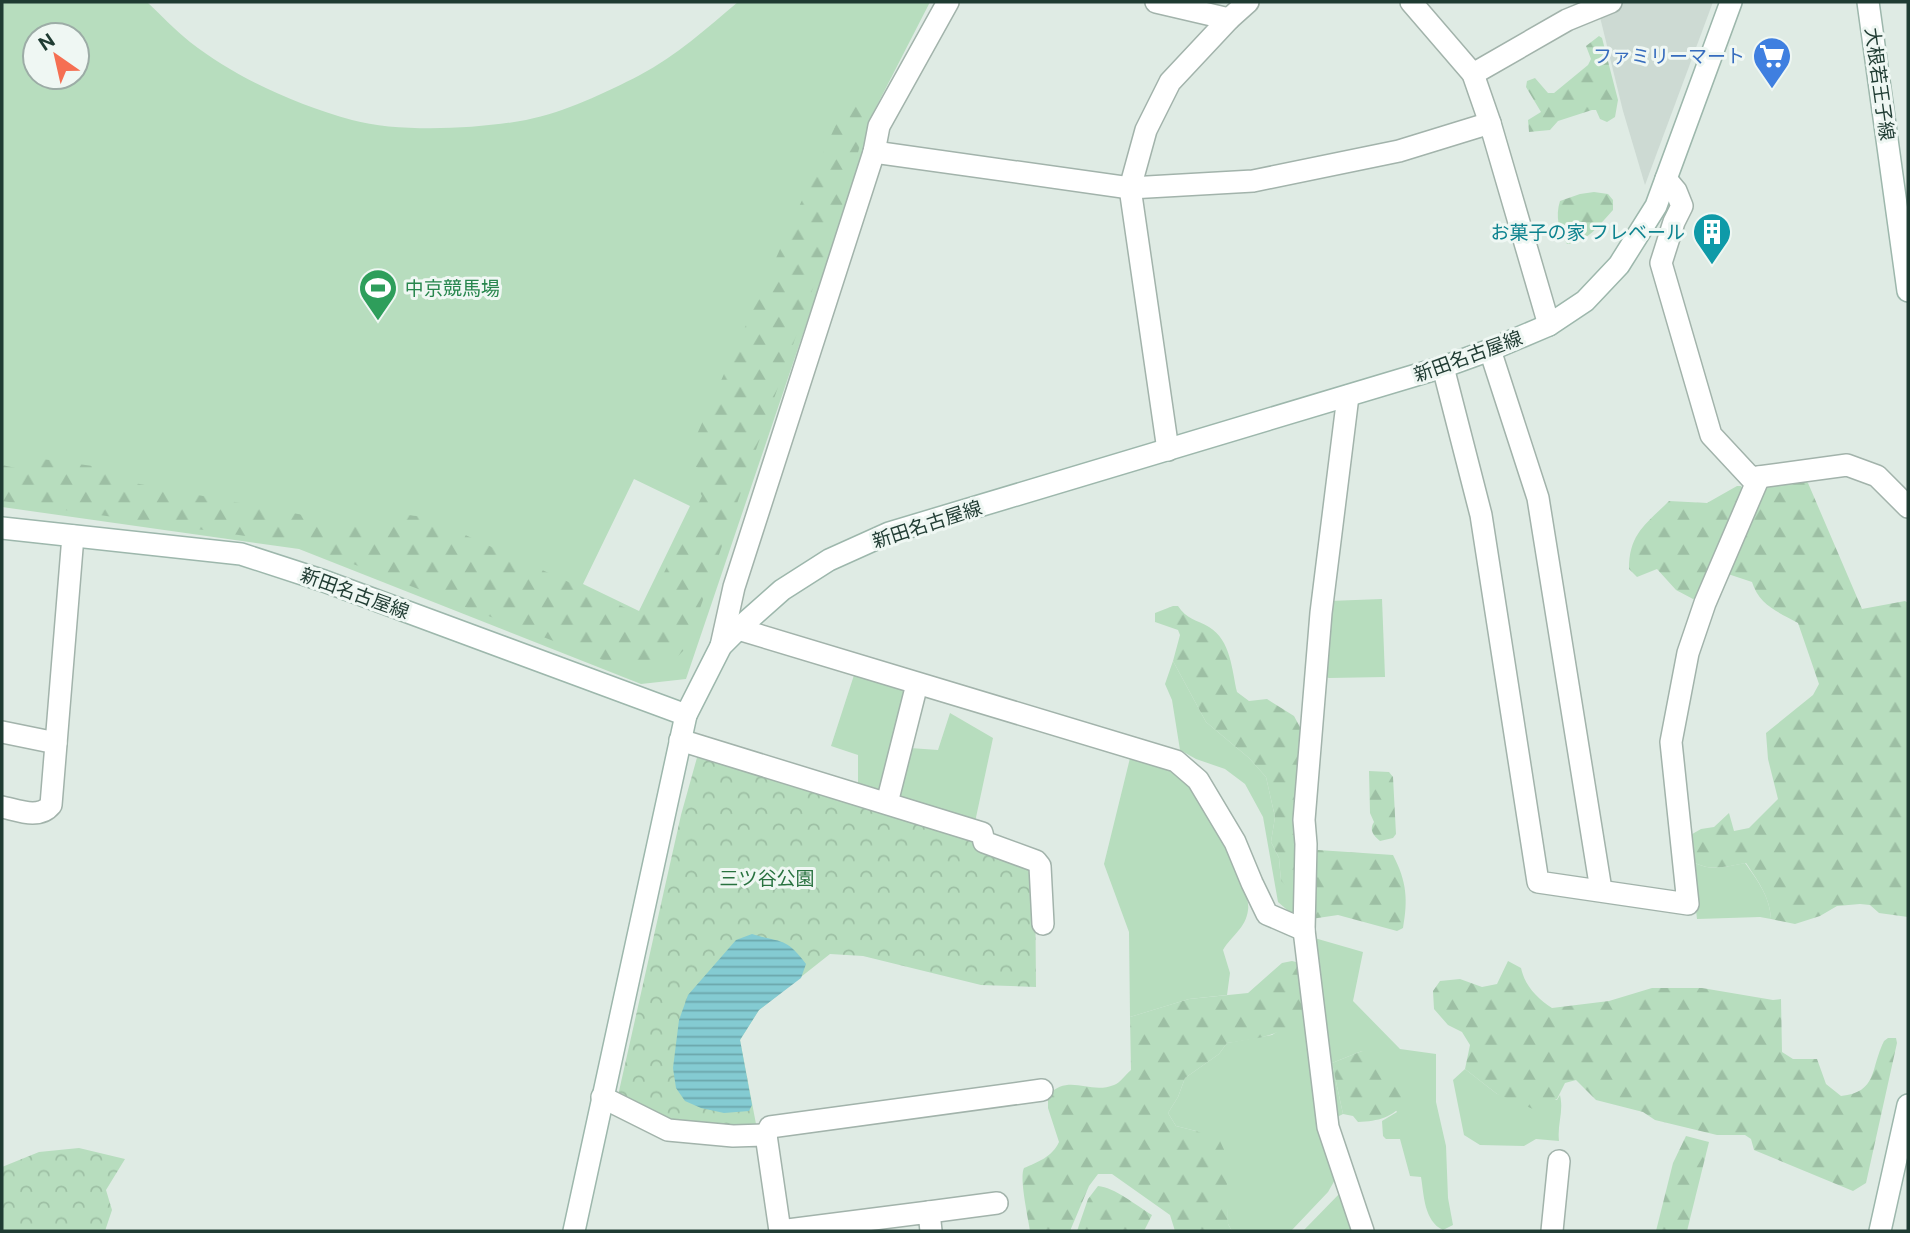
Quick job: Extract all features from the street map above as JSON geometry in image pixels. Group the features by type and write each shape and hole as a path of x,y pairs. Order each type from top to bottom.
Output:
{"street":[{"path":"721,646 734,587 874,152 879,126 948,2"},
{"path":"1156,2 1229,19"},
{"path":"1168,450 1130,188 1146,130 1170,82 1248,2"},
{"path":"1411,2 1473,74 1549,325"},
{"path":"1473,74 1567,20 1611,2"},
{"name":"新田名古屋線","path":"2,528 241,554 324,581 686,715 721,646 782,590 829,560 889,534 1443,367 1549,325 1585,302 1619,265 1656,206 1731,2"},
{"name":"大根若王子線","path":"1868,2 1908,291"},
{"path":"874,152 1130,188 1253,181 1399,151 1490,123"},
{"path":"1666,179 1676,191 1682,206 1661,263 1711,435 1751,478 1847,465 1877,476 1908,507"},
{"path":"1490,350 1538,498 1601,890"},
{"path":"1443,367 1481,515 1538,882 1688,904 1671,742 1688,653 1705,603 1759,477"},
{"path":"1348,396 1321,613 1304,820 1304,930 1328,1127 1363,1231"},
{"path":"2,807 38,814 51,805 74,536"},
{"path":"738,629 1176,761 1198,780 1236,842 1267,914 1304,930"},
{"path":"887,803 917,684"},
{"path":"574,1231 686,715"},
{"path":"2,732 56,743"},
{"path":"680,740 982,833 984,842 1036,861 1040,866 1043,924"},
{"path":"997,1203 930,1222 780,1231 766,1135 769,1127 1042,1090"},
{"path":"601,1097 668,1130 733,1136 766,1135"},
{"path":"1880,1231 1908,1105"},
{"path":"1552,1231 1559,1161"}],"shaded area":[{"path":"1625,2 1713,2 1645,185 1623,111 1599,13"}],"green space":[{"path":"2,2 147,2 184,37 208,55 246,78 288,98 331,114 371,124 439,128 485,126 526,120 584,101 640,75 666,59 738,2 930,2 872,115 852,189 686,679 641,684 299,549 2,507","holes":["634,479 690,506 639,611 583,584"]},
{"path":"1599,36 1602,38 1618,100 1615,117 1607,122 1600,119 1596,110 1592,110 1558,121 1550,130 1529,132 1528,120 1541,112 1526,87 1527,81 1535,78 1548,93 1554,93 1588,65 1591,59 1586,46"},
{"path":"853,97 869,102 870,108 849,186 686,648 668,663 616,665 301,544 2,501 2,465 25,470 32,462 42,459 107,468 113,479 372,528 400,515 414,516 430,519 639,614 645,611 702,496 697,487 704,471 685,461 846,102"},
{"path":"1594,192 1608,194 1613,200 1613,210 1587,236 1567,244 1559,224 1560,201"},
{"path":"1802,477 1808,483 1862,609 1905,601 1908,603 1908,917 1879,913 1870,905 1860,904 1837,906 1820,916 1795,924 1771,919 1766,896 1746,863 1710,867 1690,860 1687,837 1701,829 1714,827 1729,813 1734,831 1749,828 1778,799 1768,759 1766,733 1813,695 1819,684 1798,623 1764,602 1752,582 1722,572 1765,480"},
{"path":"1741,486 1744,492 1697,598 1693,599 1676,590 1657,569 1637,577 1629,569 1635,538 1669,501 1707,503"},
{"path":"1382,599 1385,677 1329,678 1319,675 1329,601"},
{"path":"1178,606 1188,617 1209,627 1222,640 1229,656 1237,692 1249,701 1267,699 1294,716 1301,729 1301,887 1290,889 1281,881 1279,858 1271,842 1275,817 1266,777 1249,758 1206,722 1173,661 1180,635 1178,630 1155,622 1155,613"},
{"path":"1173,661 1206,722 1249,758 1266,777 1275,817 1271,842 1279,858 1281,881 1301,887 1301,914 1293,915 1278,902 1263,817 1245,784 1225,769 1180,750 1172,700 1165,684"},
{"path":"855,672 913,687 884,796 858,787 858,755 831,746"},
{"path":"950,713 993,738 975,822 897,796 910,748 938,750"},
{"name":"三ツ谷公園","path":"698,754 974,839 1035,871 1036,987 981,985 863,956 830,954 759,1010 740,1040 756,1124 719,1128 667,1122 617,1100 681,815"},
{"path":"1131,754 1172,772 1200,796 1220,828 1248,906 1244,922 1223,950 1230,973 1227,995 1189,999 1130,1017 1129,932 1104,864"},
{"path":"1369,771 1389,772 1393,777 1396,834 1393,838 1380,841 1372,832 1374,822 1370,813"},
{"path":"1318,850 1393,855 1405,891 1403,928 1397,931 1338,915 1311,919 1311,855"},
{"path":"1690,860 1710,867 1745,863 1766,896 1771,919 1697,919"},
{"path":"1311,937 1363,952 1353,1001 1400,1049 1436,1054 1436,1102 1446,1146 1448,1198 1453,1225 1443,1230 1428,1214 1421,1177 1410,1176 1400,1139 1386,1139 1383,1136 1382,1121 1397,1112 1362,1051 1332,1063 1343,1114 1333,1119"},
{"path":"1292,961 1304,964 1305,1013 1278,1032 1227,1043 1219,1054 1185,1078 1168,1113 1176,1126 1220,1141 1226,1154 1228,1224 1232,1231 1175,1231 1170,1215 1112,1174 1098,1174 1089,1186 1070,1231 1030,1231 1023,1189 1024,1168 1049,1155 1059,1142 1048,1108 1048,1095 1064,1086 1096,1088 1114,1085 1121,1080 1131,1070 1130,1017 1189,999 1248,993 1282,963"},
{"path":"1508,961 1521,968 1532,991 1552,1008 1609,1001 1652,988 1702,988 1781,999 1782,1052 1793,1059 1817,1059 1826,1084 1841,1096 1853,1094 1867,1084 1884,1041 1896,1038 1866,1183 1853,1191 1754,1150 1751,1139 1745,1135 1717,1135 1655,1120 1643,1112 1596,1100 1576,1080 1565,1083 1557,1099 1533,1109 1497,1094 1465,1069 1470,1045 1462,1032 1448,1025 1434,1009 1433,991 1440,981 1460,979 1482,987 1497,984"},
{"path":"1305,1013 1340,1171 1328,1192 1291,1231 1232,1231 1228,1224 1226,1192 1196,1131 1176,1126 1168,1113 1185,1078 1219,1054 1227,1043 1272,1035"},
{"path":"1362,1051 1391,1070 1401,1084 1406,1101 1385,1118 1358,1122 1353,1116 1343,1114 1332,1063"},
{"path":"1465,1069 1497,1094 1557,1100 1560,1095 1559,1141 1536,1139 1524,1146 1480,1145 1464,1135 1453,1080"},
{"path":"1686,1136 1709,1142 1687,1231 1656,1231 1673,1163"},
{"path":"79,1148 125,1159 106,1190 112,1210 105,1231 2,1231 2,1167 39,1152"},
{"path":"1098,1186 1118,1193 1152,1215 1144,1231 1077,1231 1088,1199"},
{"path":"1344,1189 1358,1231 1303,1231"}],"water":[{"path":"752,934 788,945 806,964 801,978 759,1010 740,1040 752,1105 749,1111 724,1113 701,1108 685,1101 676,1088 673,1068 679,1020 688,995 736,940"}],"place":[{"name":"ファミリーマート","path":"1772,90"},
{"name":"お菓子の家 フレベール","path":"1712,266"},
{"name":"中京競馬場","path":"378,322"}]}
